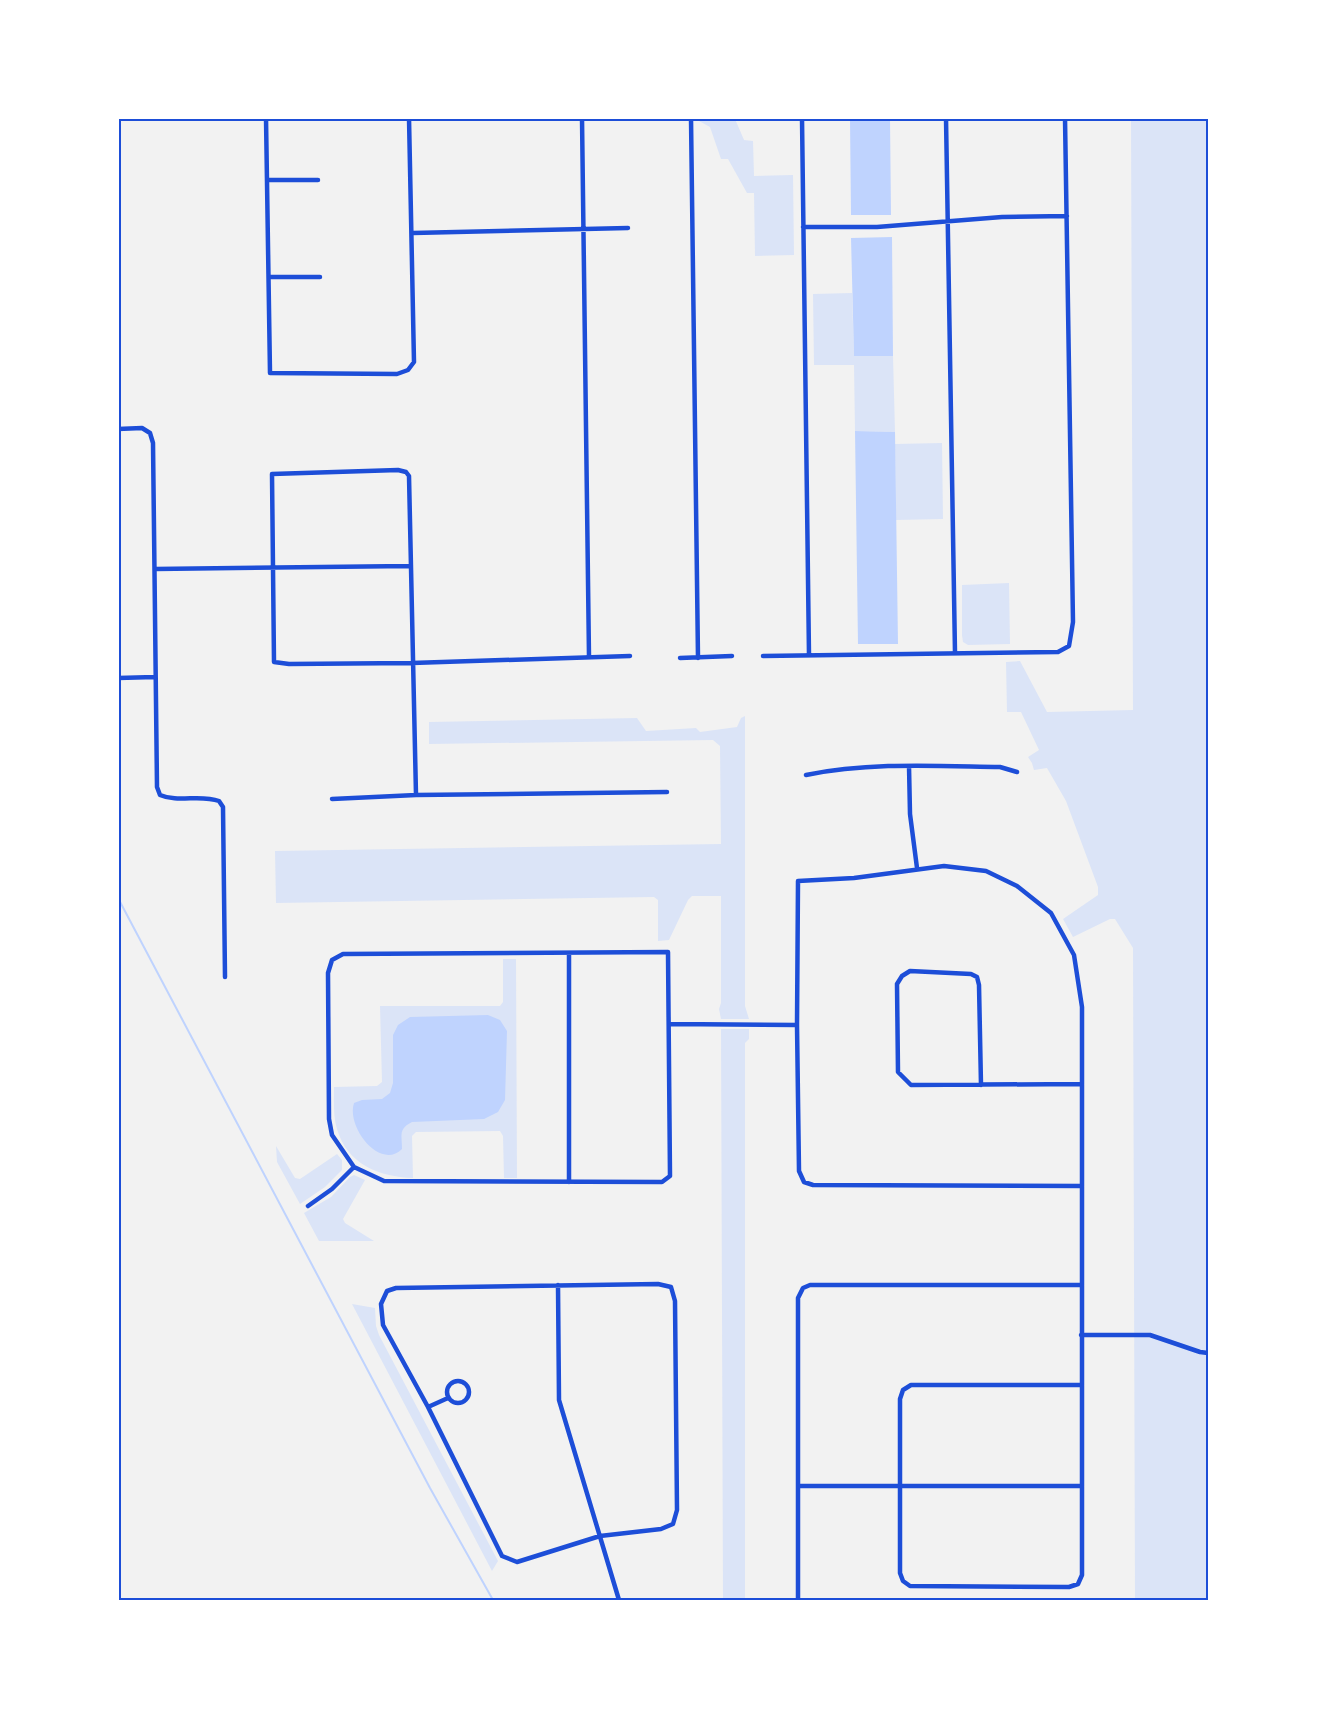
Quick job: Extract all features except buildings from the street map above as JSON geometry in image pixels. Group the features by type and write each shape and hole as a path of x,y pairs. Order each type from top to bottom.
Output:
{"street":[{"path":"266,118 270,373 397,374 408,370 414,362 409,118"},
{"path":"582,118 589,657"},
{"path":"691,118 698,658"},
{"path":"802,118 809,655"},
{"path":"946,118 955,653"},
{"path":"764,656 1058,652 1069,646 1073,622 1065,118"},
{"path":"267,180 318,180"},
{"path":"803,227 877,227 1002,217 1067,216"},
{"path":"413,233 628,228"},
{"path":"269,277 320,277"},
{"path":"118,429 142,429 150,433 153,443 157,787 160,795 168,798 211,798 219,801 223,807 225,977"},
{"path":"416,795 412,663 409,476 406,472 398,470 272,474 273,662 289,664 412,663 630,657"},
{"path":"155,569 410,566"},
{"path":"680,658 732,657"},
{"path":"118,678 155,677"},
{"path":"806,775 871,766 1000,766 1017,772"},
{"path":"909,766 910,814 917,868"},
{"path":"332,799 416,795 667,792"},
{"path":"1082,1186 813,1185 804,1182 799,1172 798,881 854,878 944,866 986,871 1017,886 1051,913 1074,955 1082,1007 1082,1084 1082,1186 1082,1285 1081,1335 1082,1385 1082,1575 1078,1584 1069,1587 910,1586 903,1581 900,1573 900,1399 903,1390 911,1385 1082,1385"},
{"path":"668,952 670,1176 662,1182 384,1181 354,1167 332,1135 329,1119 328,973 333,960 343,954 569,954 668,952"},
{"path":"569,954 569,1182"},
{"path":"981,1085 980,985 977,977 971,974 910,971 902,976 897,984 898,1072 911,1085 981,1085 1082,1084"},
{"path":"669,1024 797,1025"},
{"path":"308,1206 332,1189 354,1167"},
{"path":"658,1284 671,1287 675,1301 677,1510 673,1524 661,1528 600,1536 517,1562 502,1556 428,1407 383,1325 381,1304 387,1291 396,1288 558,1285 658,1284"},
{"path":"558,1285 559,1400 620,1600"},
{"path":"798,1600 798,1298 803,1288 810,1285 1082,1285"},
{"path":"1081,1335 1150,1335 1209,1353"},
{"path":"454,1382 462,1382 468,1387 469,1394 463,1402 453,1402 448,1398 448,1386 454,1382"},
{"path":"428,1407 448,1398"},
{"path":"798,1486 1082,1486"}],"shaded area":[{"path":"699,119 735,119 744,140 753,141 754,176 793,175 794,255 755,256 754,193 747,193 728,159 721,159 710,127"},
{"path":"1131,119 1208,119 1208,1600 1135,1600 1133,948 1115,919 1110,919 1073,937 1063,919 1098,895 1098,887 1066,801 1047,768 1034,770 1028,757 1039,750 1021,712 1007,712 1006,662 1020,661 1047,712 1133,710"},
{"path":"852,293 854,356 893,356 895,432 855,431 854,365 814,365 813,294"},
{"path":"942,443 943,519 896,520 895,444"},
{"path":"1009,583 1010,644 968,645 963,642 962,585"},
{"path":"745,716 745,1006 749,1019 721,1019 719,1009 721,1003 721,896 692,896 669,940 658,941 658,900 654,897 276,903 275,851 721,844 720,746 713,740 429,744 429,722 637,718 646,731 696,728 700,732 737,727 741,718"},
{"path":"503,959 516,959 517,1178 504,1178 503,1136 500,1131 416,1132 412,1136 413,1178 388,1175 356,1160 348,1151 337,1129 334,1087 377,1086 382,1082 380,1006 500,1006 503,1002"},
{"path":"721,1029 749,1029 749,1039 745,1043 745,1600 723,1600"},
{"path":"276,1146 295,1178 300,1179 337,1154 342,1160 342,1170 325,1187 300,1204 277,1162"},
{"path":"354,1175 365,1180 343,1219 345,1223 374,1241 319,1241 304,1213 331,1197"},
{"path":"352,1304 375,1308 379,1335 498,1561 492,1571"}],"water":[{"path":"850,119 890,119 891,215 851,215"},
{"path":"892,237 893,356 854,356 851,238"},
{"path":"855,431 895,432 898,644 858,644"},
{"path":"488,1015 500,1020 507,1031 505,1100 498,1112 484,1119 412,1122 403,1130 402,1149 393,1154 384,1154 367,1143 355,1123 354,1103 362,1100 382,1099 390,1093 393,1083 393,1035 398,1025 410,1017"}],"waterway":[{"path":"118,898 430,1488 493,1600"}]}
